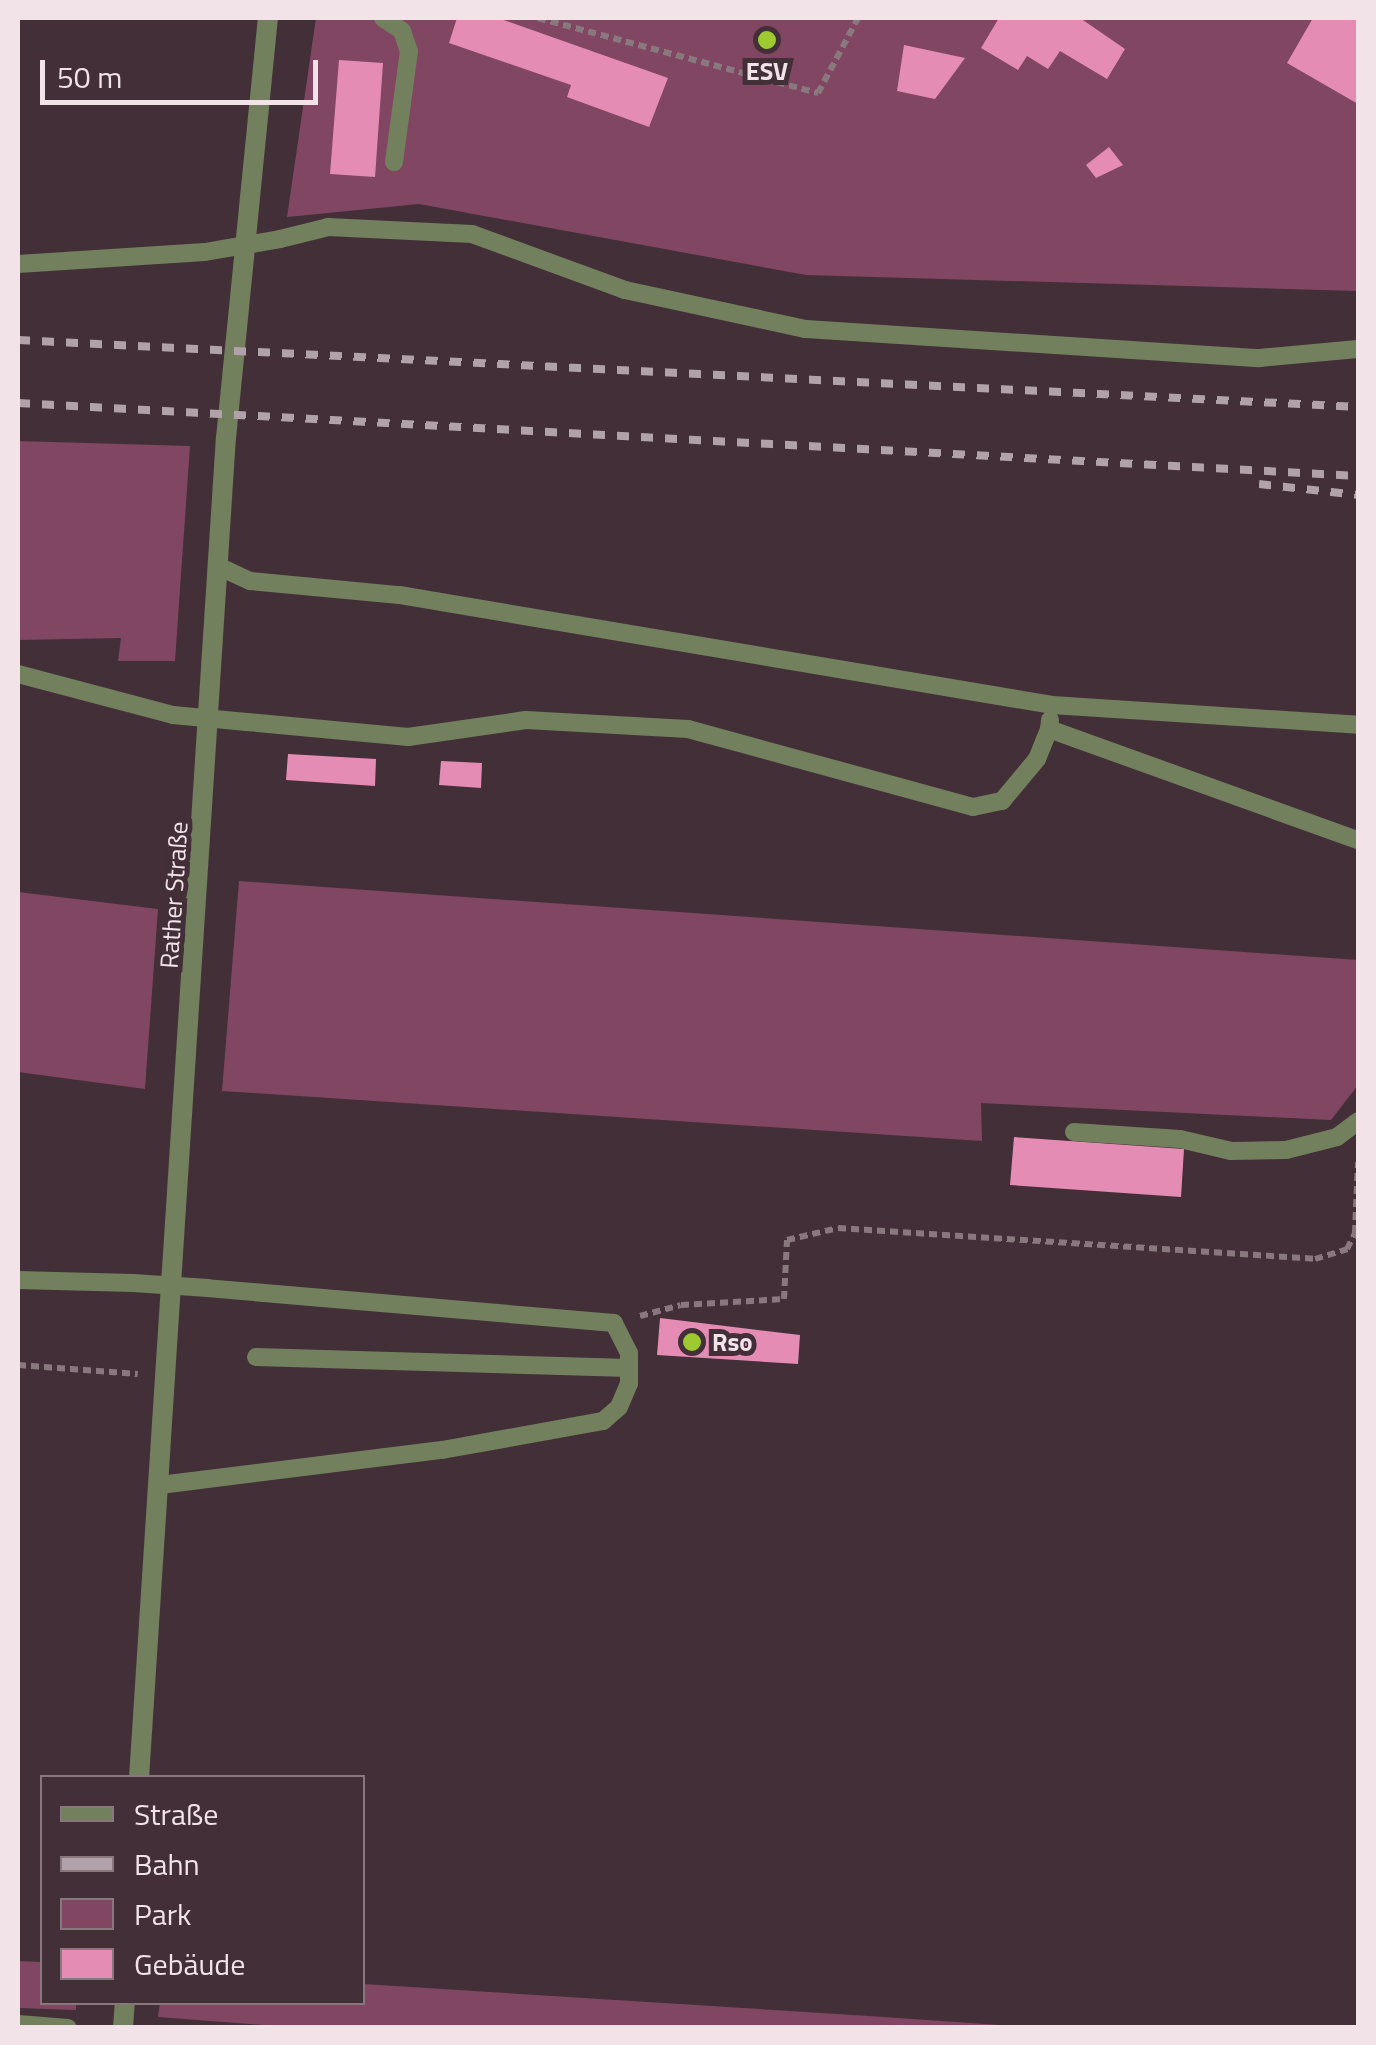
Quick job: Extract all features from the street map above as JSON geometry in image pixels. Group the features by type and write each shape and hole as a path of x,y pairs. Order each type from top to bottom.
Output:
{"street":[{"name":"Rather Straße","path":"139,1775 222,568 234,332 268,18"}],"lane":[{"path":"383,18 402,31 409,52 394,162"},
{"path":"18,264 205,252 328,227 472,234 625,290 806,329 1259,358 1358,349"},
{"path":"222,568 250,581 399,595 1052,705 1358,725"},
{"path":"18,674 173,715 408,737 526,720 688,729 972,807 1002,801 1037,760 1049,728 1052,705"},
{"path":"1049,728 1358,840"},
{"path":"1074,1132 1180,1139 1231,1151 1286,1150 1337,1137 1358,1120"},
{"path":"18,1280 134,1282 614,1323 629,1368 620,1407 603,1420 442,1450 160,1485"},
{"path":"256,1357 629,1368"},
{"path":"18,2024 68,2028"}],"path":[{"path":"538,18 818,94 858,18"},
{"path":"614,1323 681,1305 784,1299 787,1240 838,1228 1314,1259 1347,1248 1355,1232 1358,1162"},
{"path":"18,1365 119,1373"}],"green space":[{"path":"316,18 1358,18 1358,291 806,275 419,204 287,217"},
{"path":"18,441 190,446 175,661 118,661 121,638 18,640"},
{"path":"239,881 1358,960 1358,1085 1331,1120 981,1103 982,1141 222,1091"},
{"path":"18,892 158,909 145,1089 18,1072"},
{"path":"18,1961 40,1962 40,2005 76,2005 76,2010 18,2008"},
{"path":"365,1984 1029,2027 303,2028 158,2017 160,2005 365,2005"}],"building":[{"path":"457,18 498,18 668,78 649,127 567,97 571,85 449,43"},
{"path":"999,18 1080,18 1125,49 1107,79 1060,51 1048,69 1027,56 1018,70 981,48"},
{"path":"1313,18 1358,19 1358,104 1287,63"},
{"path":"904,45 965,58 935,99 897,91"},
{"path":"339,60 383,63 375,177 330,174"},
{"path":"1109,147 1123,165 1096,178 1086,165"},
{"path":"288,754 376,759 375,786 286,780"},
{"path":"441,761 482,763 481,788 439,785"},
{"path":"1014,1137 1184,1149 1181,1197 1010,1185"},
{"path":"660,1318 800,1335 798,1364 657,1355"}],"railway":[{"path":"18,340 1358,407"},
{"path":"18,403 1358,476"},
{"path":"1259,484 1358,495"}],"place":[{"name":"ESV","path":"767,40"},
{"name":"Rso","path":"692,1342"}]}
